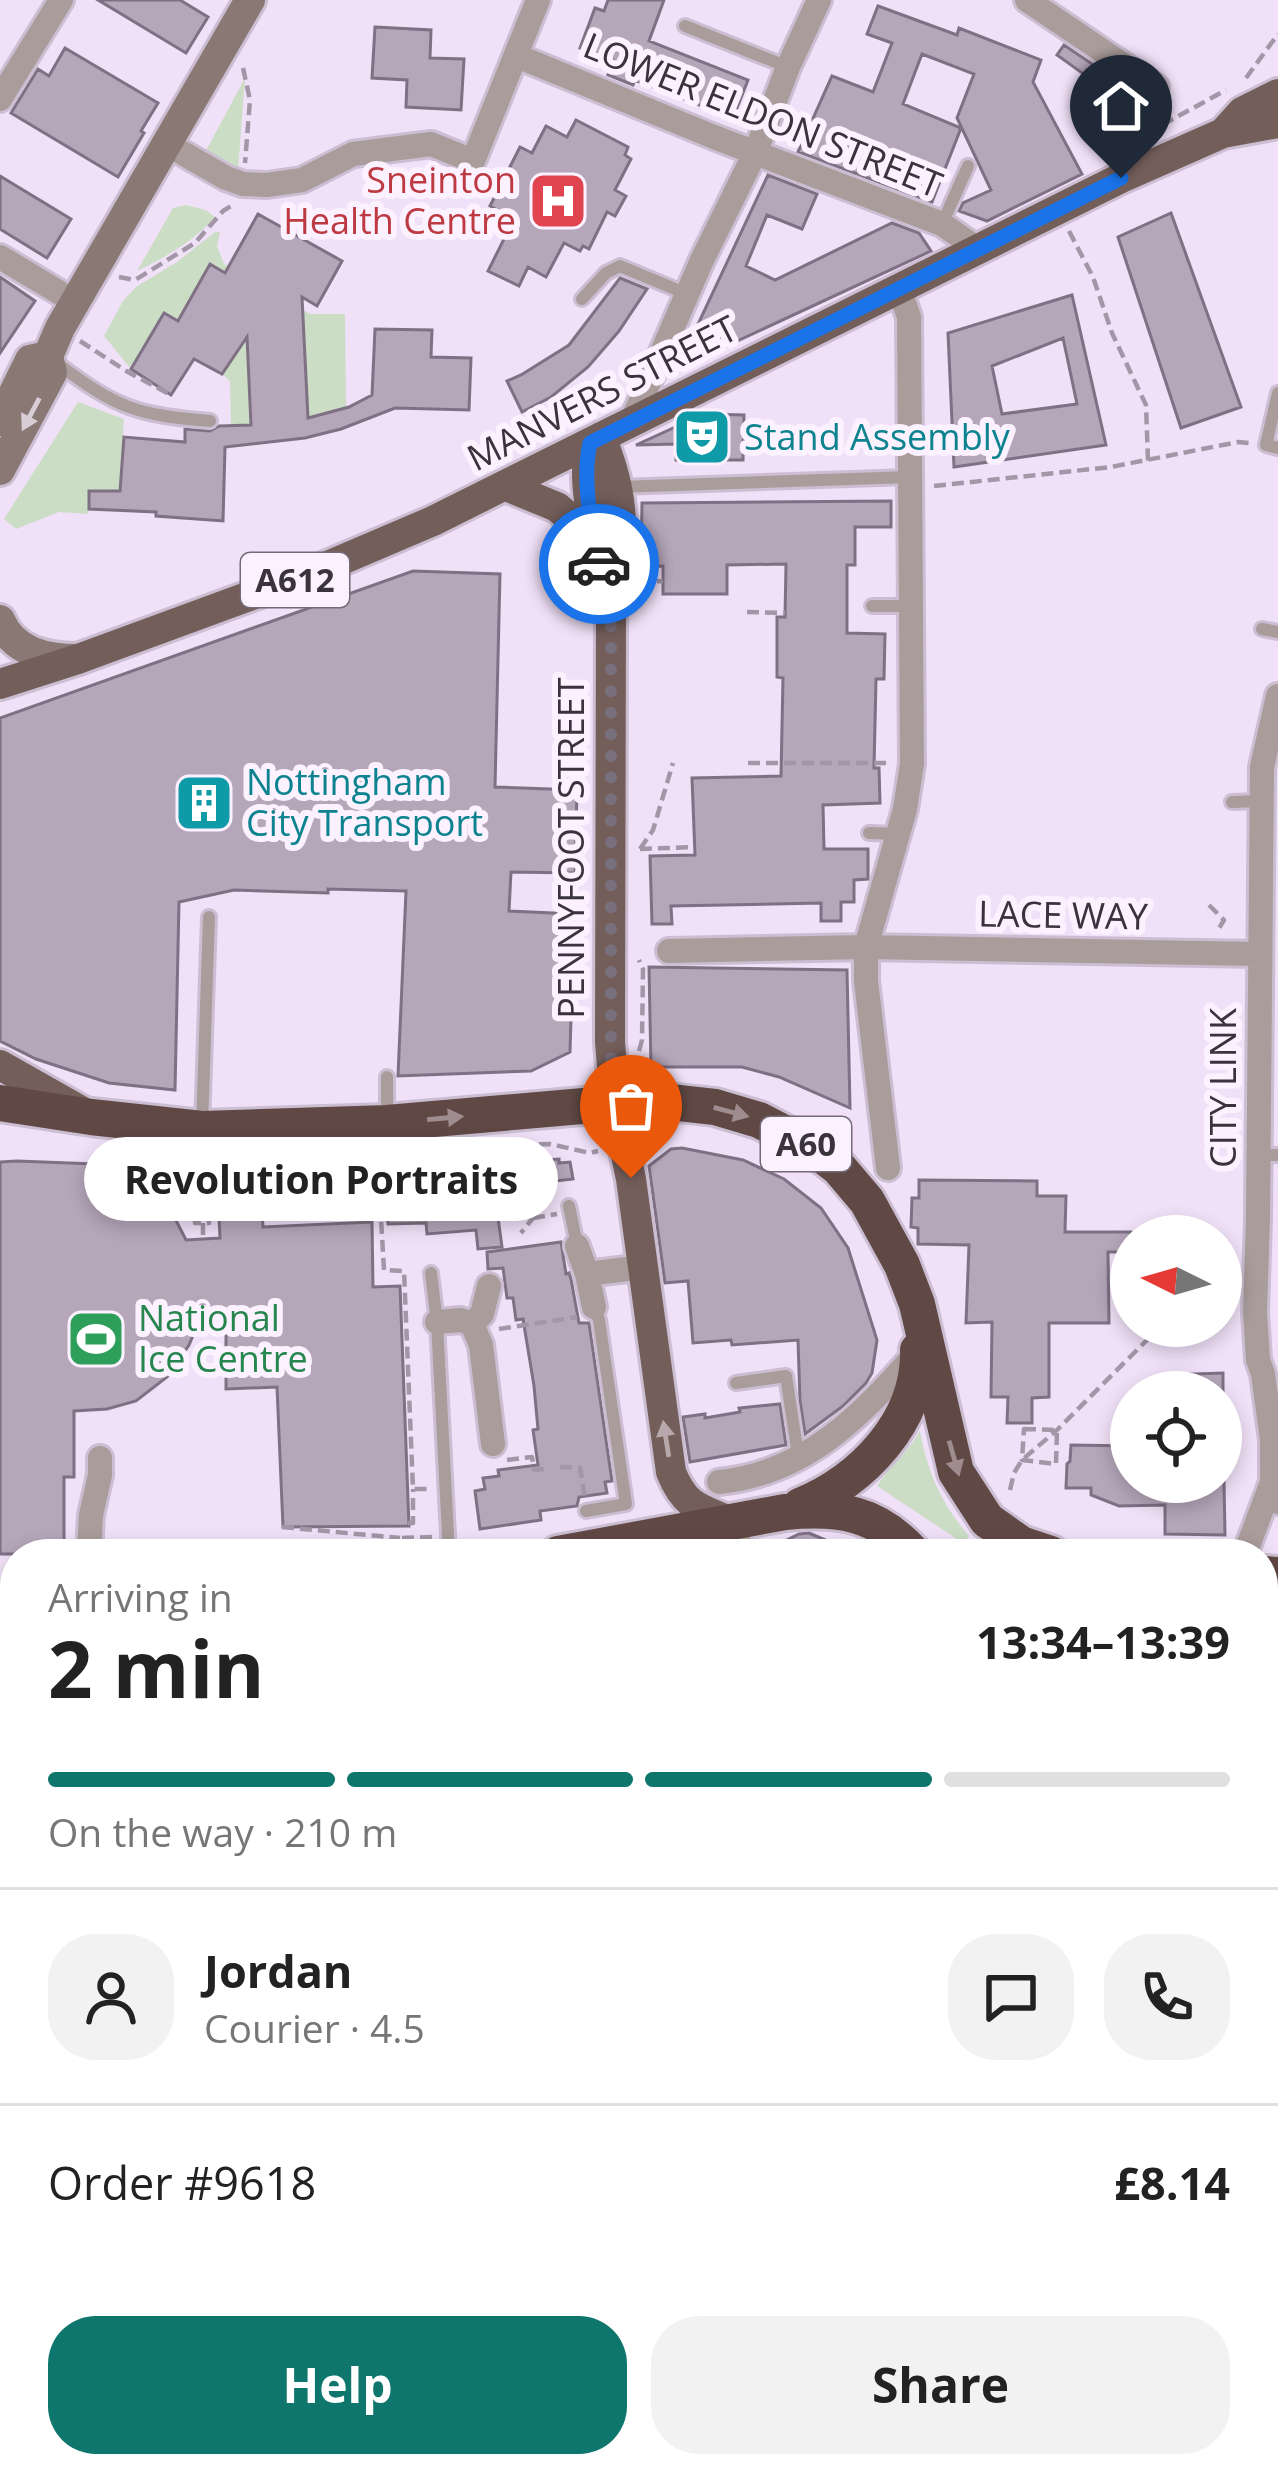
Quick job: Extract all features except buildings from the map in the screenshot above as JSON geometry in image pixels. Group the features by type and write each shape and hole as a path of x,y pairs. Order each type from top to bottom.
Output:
{"highway":[{"name":"A60","path":"0,1103 202,1129 387,1123 668,1101 759,1120 813,1148 867,1201 917,1304 956,1472 987,1520 1014,1539"},
{"path":"738,1538 838,1487 901,1422 915,1391 917,1304"},
{"path":"785,1512 849,1512 897,1539"}],"main road":[{"name":"MANVERS STREET","path":"1223,133 1242,112 1278,94"},
{"name":"MANVERS STREET","path":"0,684 304,576 506,486 976,252 1118,166 1223,133 1278,123"},
{"name":"PENNYFOOT STREET","path":"597,560 586,488 586,460 595,440 632,487 621,512 620,550 611,592 610,1042 615,1103 631,1178 671,1472 679,1493 691,1505 738,1538"},
{"name":"PENNYFOOT STREET","path":"506,486 557,507 577,524 611,592"},
{"path":"0,1064 91,1117"}],"street":[{"path":"0,99 61,0"},
{"path":"0,421 30,361 61,329 250,0"},
{"path":"167,144 226,178 255,184 302,180 353,154 431,144 473,160 538,0"},
{"path":"632,422 819,0"},
{"path":"1027,0 1156,87"},
{"name":"LOWER ELDON STREET","path":"517,56 942,224 976,252"},
{"path":"0,256 61,329"},
{"path":"888,1168 866,947 909,791 911,764 909,317 899,288"},
{"path":"0,470 52,373 61,329"},
{"path":"2,640 52,659 78,659"},
{"name":"CITY LINK","path":"1252,1539 1275,1491 1275,1440 1258,1360 1268,1155 1262,767 1278,696"},
{"name":"LACE WAY","path":"669,951 866,947 1268,954"},
{"path":"578,1246 587,1274 584,1312"},
{"path":"587,1274 643,1268"},
{"path":"474,1328 489,1286"},
{"path":"437,1322 461,1320 474,1328 481,1346 493,1444"},
{"path":"719,1482 760,1474 799,1459 833,1437 862,1414 918,1350"},
{"path":"90,1539 100,1458"}],"lane":[{"path":"685,26 788,67"},
{"path":"1117,118 1118,166"},
{"path":"942,224 968,166"},
{"path":"582,299 606,273 620,266 687,294"},
{"path":"61,329 96,393 136,412 210,421"},
{"path":"1272,447 1278,393"},
{"path":"632,487 910,482"},
{"path":"872,606 911,606"},
{"path":"1262,629 1278,632"},
{"path":"1232,802 1262,801"},
{"path":"869,833 898,834"},
{"path":"202,1129 208,917"},
{"path":"387,1077 387,1123"},
{"path":"569,1205 578,1246"},
{"path":"431,1273 448,1539"},
{"path":"584,1312 599,1320 626,1504 586,1511"},
{"path":"1267,1398 1278,1373"},
{"path":"736,1382 786,1376 799,1459"}],"path":[{"path":"233,27 250,100 255,184"},
{"path":"1247,78 1278,34"},
{"path":"1118,166 1228,89"},
{"path":"92,273 135,280 195,243 255,184"},
{"path":"223,211 255,184"},
{"path":"1069,229 1094,277 1112,333 1146,405 1148,460"},
{"path":"61,329 171,395"},
{"path":"910,482 948,486 1148,460 1238,442 1272,447"},
{"path":"650,581 663,581"},
{"path":"747,612 785,613"},
{"path":"673,763 652,830 640,849 694,847"},
{"path":"748,763 911,764"},
{"path":"1209,905 1224,920 1215,935"},
{"path":"639,1051 640,952"},
{"path":"488,1145 550,1144 590,1153"},
{"path":"108,1156 208,1160 209,1223 186,1223"},
{"path":"146,1158 145,1176 194,1176 203,1239"},
{"path":"178,1159 178,1180"},
{"path":"378,1177 384,1270 404,1271 413,1523 408,1523"},
{"path":"515,1207 533,1218 521,1233"},
{"path":"474,1328 584,1312"},
{"path":"1010,1490 1022,1460 1140,1347"},
{"path":"1022,1460 1024,1429 1057,1430"},
{"path":"1022,1460 1056,1464 1057,1430"},
{"path":"493,1444 496,1462 532,1457 534,1470 544,1469"},
{"path":"560,1467 580,1468 584,1493"},
{"path":"412,1490 434,1489"},
{"path":"282,1527 400,1538 434,1537 435,1530"}],"green space":[{"path":"245,78 238,171 202,158"},
{"path":"186,205 215,217 179,248 137,271 173,208"},
{"path":"220,232 217,246 224,264 310,314 345,314 346,408 268,425 231,426 230,381 222,374 247,337 250,400 303,317 211,264 178,321 163,313 131,369 104,336 136,287"},
{"path":"78,402 124,419 120,491 89,492 88,514 59,512 16,529 4,519"},
{"path":"920,1431 937,1487 969,1536 966,1539 957,1539 877,1486"}],"way so far":[{"path":"599,564 611,592 611,1069 631,1178"}],"place":[{"name":"Sneinton Health Centre","path":"558,201"},
{"name":"Stand Assembly","path":"702,437"},
{"name":"Nottingham City Transport","path":"204,803"},
{"name":"Revolution Portraits","path":"631,1178"},
{"name":"National Ice Centre","path":"96,1339"}],"route":[{"path":"599,564 586,488 590,443 1121,178"}]}
